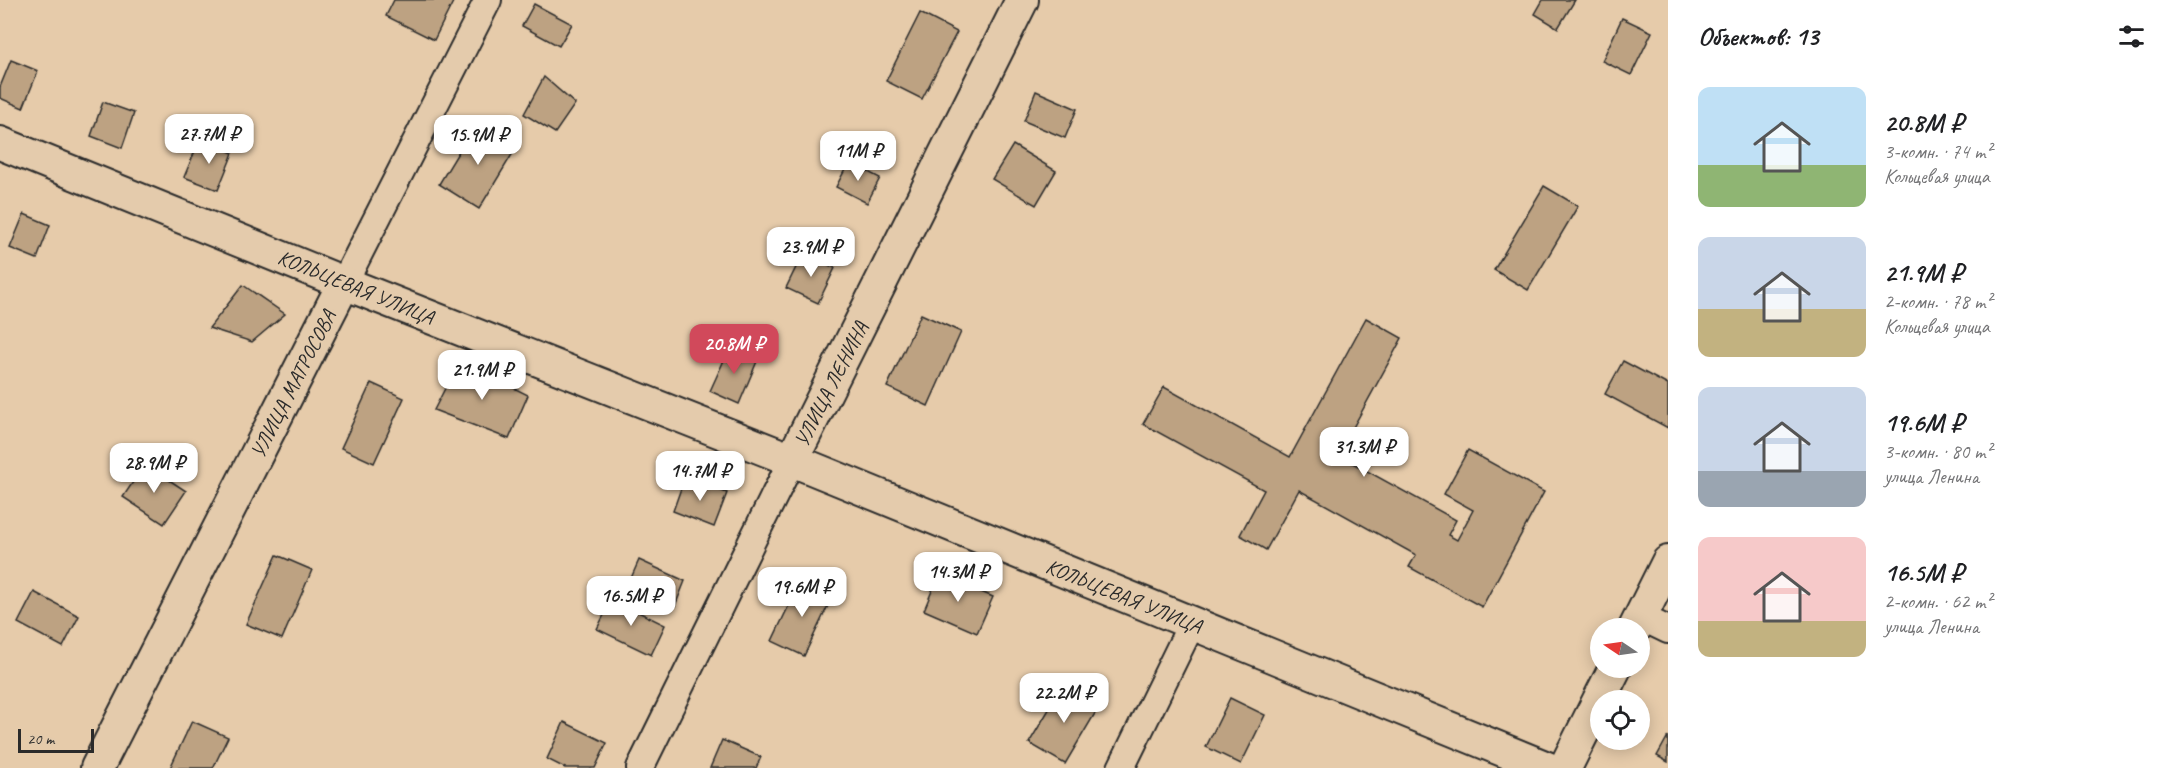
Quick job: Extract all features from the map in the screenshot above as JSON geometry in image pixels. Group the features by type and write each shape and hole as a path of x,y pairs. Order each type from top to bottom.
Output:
{"street":[{"name":"УЛИЦА МАТРОСОВА","path":"97,768 488,0"},
{"name":"УЛИЦА ЛЕНИНА","path":"640,768 1022,0"},
{"name":"КОЛЬЦЕВАЯ УЛИЦА","path":"0,143 344,283 792,460 1547,768"},
{"path":"1650,619 1668,562"},
{"path":"1120,768 1192,623"},
{"path":"1565,768 1610,678"}],"building":[{"path":"394,0 454,0 434,40 386,16"},
{"path":"1543,0 1575,0 1558,28 1535,14"},
{"path":"534,4 572,24 559,46 522,26"},
{"path":"920,13 957,32 922,99 886,81"},
{"path":"1622,18 1652,32 1631,75 1602,61"},
{"path":"11,60 38,71 23,108 0,98 0,87"},
{"path":"544,77 575,104 555,133 524,114"},
{"path":"1036,91 1077,109 1065,138 1024,121"},
{"path":"103,102 134,113 122,148 91,136"},
{"path":"476,123 516,148 479,209 439,184"},
{"path":"200,139 233,153 218,190 184,177"},
{"path":"1013,145 1056,171 1036,205 992,179"},
{"path":"849,162 880,178 867,203 836,187"},
{"path":"1544,186 1578,206 1528,290 1494,270"},
{"path":"24,214 50,225 37,259 10,248"},
{"path":"803,253 835,268 818,303 786,288"},
{"path":"243,285 285,314 252,342 209,328"},
{"path":"921,314 961,332 928,406 887,387"},
{"path":"1366,318 1402,338 1338,455 1456,520 1448,535 1457,540 1473,510 1444,494 1468,450 1544,492 1482,607 1409,567 1416,555 1299,490 1266,550 1240,535 1264,490 1143,424 1164,387 1290,457"},
{"path":"730,347 758,359 739,404 710,391"},
{"path":"459,361 528,395 509,439 434,410"},
{"path":"1623,361 1668,385 1668,428 1605,394"},
{"path":"371,383 404,398 374,463 341,448"},
{"path":"145,464 186,491 164,524 123,497"},
{"path":"685,477 727,493 714,527 673,511"},
{"path":"277,555 312,570 282,639 246,624"},
{"path":"639,560 685,581 675,606 628,585"},
{"path":"939,574 993,597 977,633 924,610"},
{"path":"801,580 833,595 804,656 772,641"},
{"path":"34,592 79,616 63,647 18,623"},
{"path":"612,599 665,625 651,655 597,629"},
{"path":"1064,684 1100,705 1065,764 1029,743"},
{"path":"1230,698 1265,715 1241,764 1206,747"},
{"path":"192,721 228,737 213,768 170,768"},
{"path":"564,722 607,743 595,768 565,768 547,759"},
{"path":"1668,736 1668,762 1657,756"},
{"path":"722,740 761,757 756,768 710,768"}]}
